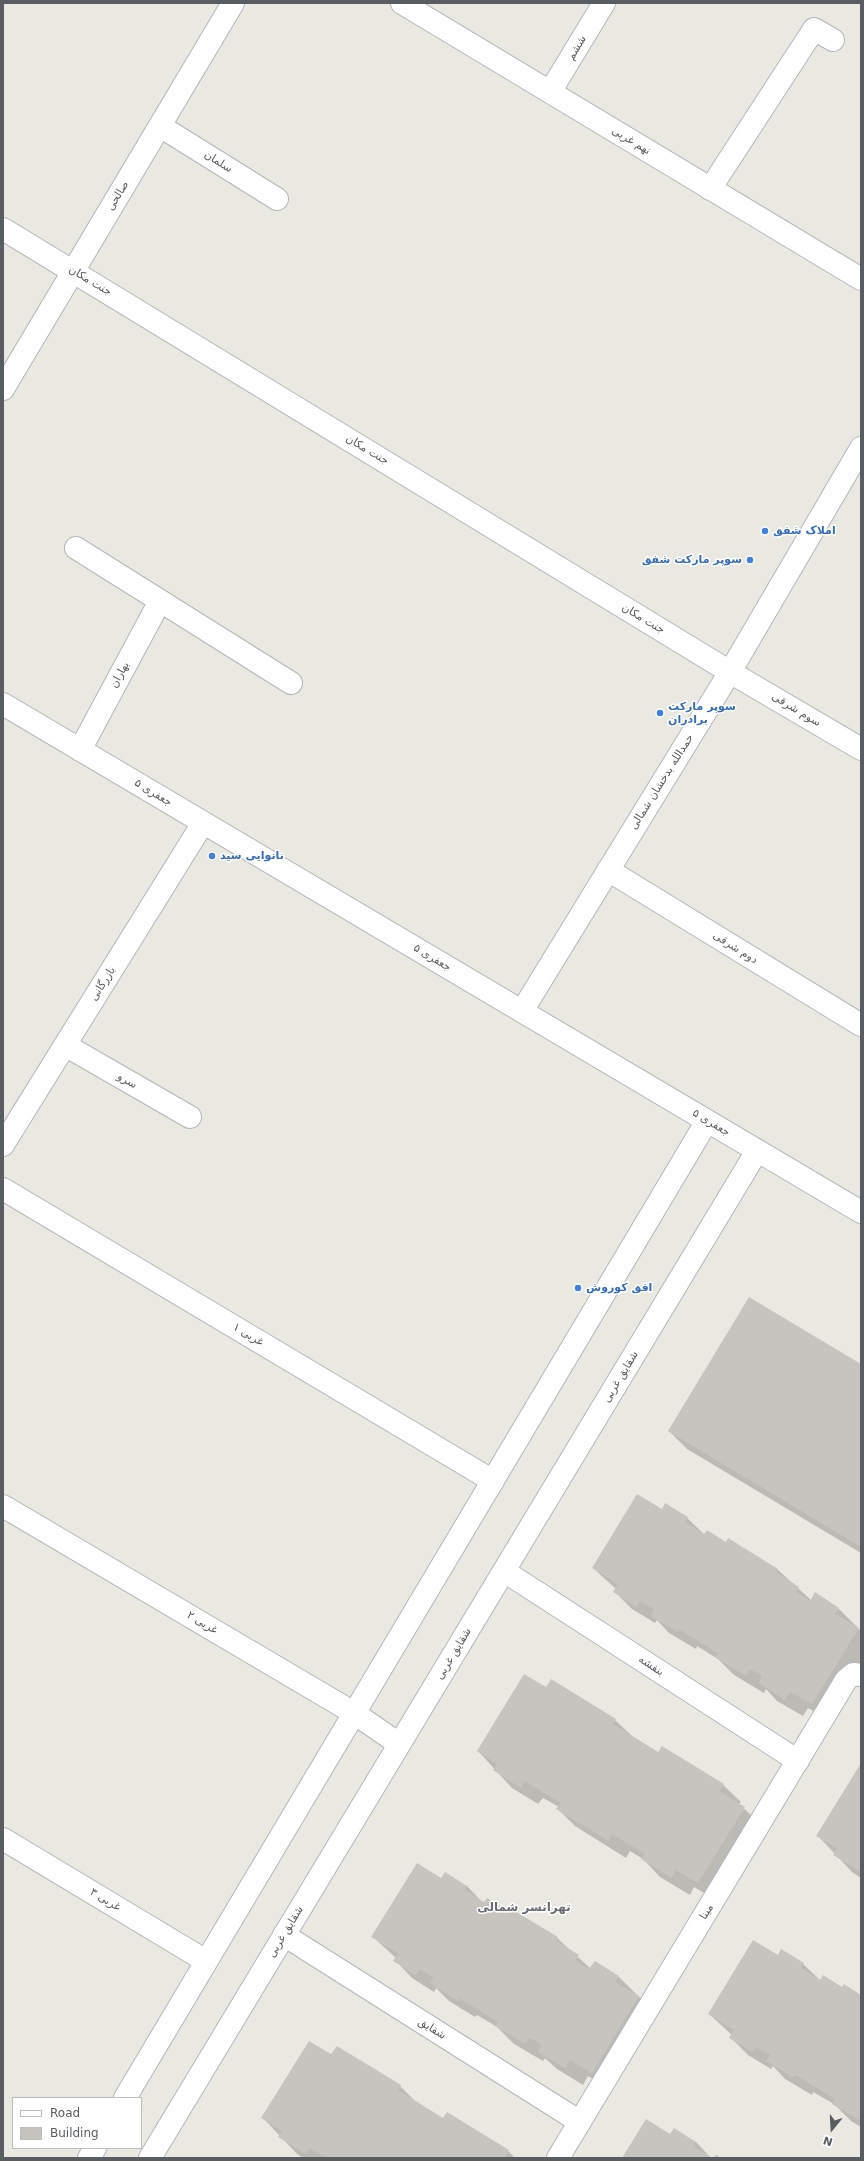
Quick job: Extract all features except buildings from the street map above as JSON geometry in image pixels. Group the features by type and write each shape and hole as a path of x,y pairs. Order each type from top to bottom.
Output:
{"street":[{"name":"صالحی","path":"3,389 233,3"},
{"name":"نهم غربی","path":"402,3 861,279"},
{"name":"ششم","path":"550,92 604,3"},
{"path":"710,189 814,29 833,40"},
{"name":"سلمان","path":"160,126 277,199"},
{"name":"جنت مکان","path":"3,229 730,672"},
{"name":"حمدالله بدخشان شمالی","path":"522,1011 730,672 861,448"},
{"path":"76,548 291,682"},
{"name":"بهاران","path":"80,750 160,601"},
{"name":"سوم شرقی","path":"730,672 861,749"},
{"name":"جعفری ۵","path":"3,704 861,1212"},
{"name":"بازرگانی","path":"3,1144 203,823"},
{"name":"دوم شرقی","path":"608,870 861,1025"},
{"name":"سرو","path":"65,1045 190,1117"},
{"path":"126,2097 708,1121"},
{"name":"شقایق غربی","path":"150,2158 757,1151"},
{"name":"۱ غربی","path":"3,1189 493,1481"},
{"name":"۲ غربی","path":"3,1506 354,1713 400,1744"},
{"name":"بنفشه","path":"504,1571 798,1761"},
{"name":"مینا","path":"558,2158 846,1680 853,1674 861,1675"},
{"name":"۳ غربی","path":"3,1839 206,1961"},
{"name":"شقایق","path":"284,1935 580,2122"},
{"path":"89,2158 94,2149"}],"place":[{"name":"املاک شفق","path":"765,531"},
{"name":"سوپر مارکت شفق","path":"750,560"},
{"name":"سوپر مارکت برادران","path":"660,713"},
{"name":"نانوایی سید","path":"212,856"},
{"name":"افق کوروش","path":"578,1288"}],"district":[{"name":"تهرانسر شمالی","path":"524,1908"}]}
